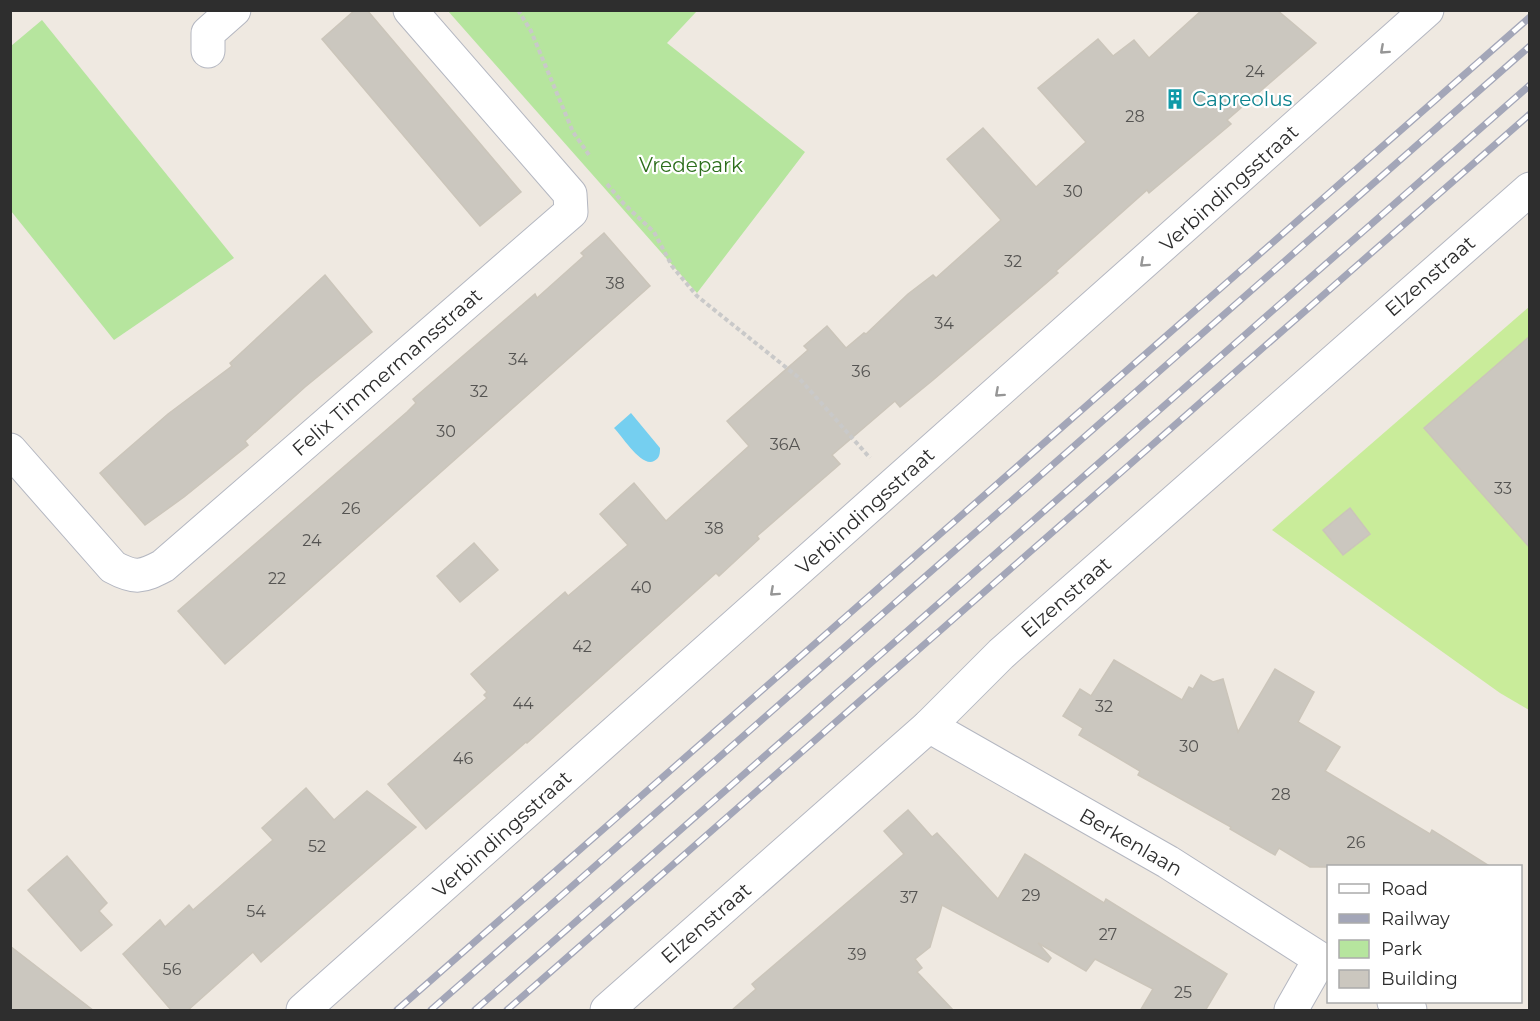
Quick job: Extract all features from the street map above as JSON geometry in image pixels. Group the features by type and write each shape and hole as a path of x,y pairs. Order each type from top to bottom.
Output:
{"street":[{"path":"208,51 208,33 234,10"},
{"name":"Felix Timmermansstraat","path":"10,450 113,567 128,575 145,575 163,566 571,212 570,194 410,10"},
{"name":"Verbindingsstraat","path":"303,1011 1427,10"},
{"name":"Elzenstraat","path":"607,1011 929,726 1010,647 1530,189"},
{"name":"Berkenlaan","path":"929,726 1168,862 1324,961"},
{"path":"1291,1011 1324,961"},
{"path":"1396,1003 1410,1011"}],"path":[{"path":"518,10 531,30 573,132 591,159"},
{"path":"603,178 624,204 654,232 672,266 697,296 798,377 894,486"}],"green space":[{"name":"Vredepark","path":"448,11 697,11 667,43 805,152 697,293"},
{"path":"42,20 234,258 114,340 11,211 11,46"},
{"path":"1529,307 1529,710 1500,693 1272,530"}],"water":[{"path":"631,413 660,448 659,457 654,461 649,462 638,456 614,428"}],"building":[{"path":"355,10 367,10 521,192 480,226 322,39"},
{"path":"1202,10 1277,10 1316,43 1227,120 1231,124 1149,193 1147,190 1056,271 1058,273 933,380 900,407 895,401 832,455 840,464 757,536 759,539 719,576 716,573 527,743 426,829 388,784 487,698 484,695 487,692 471,674 565,592 568,596 628,545 600,514 634,483 666,521 749,446 727,421 808,350 804,346 827,326 846,348 864,333 866,334 908,294 933,275 936,278 1001,220 947,159 983,128 1036,187 1086,142 1038,88 1098,39 1113,56 1134,40 1149,58"},
{"path":"604,233 650,286 225,664 178,611 407,412 416,403 413,399 535,294 537,298 584,256 581,253"},
{"path":"325,275 372,332 305,387 245,441 248,445 184,497 145,525 100,473 168,414 232,366 230,363"},
{"path":"1530,336 1530,548 1424,428"},
{"path":"1350,508 1370,534 1343,555 1323,530"},
{"path":"474,543 498,570 460,602 437,576"},
{"path":"1114,660 1182,700 1189,687 1193,689 1201,675 1213,682 1223,679 1238,732 1275,669 1314,692 1298,722 1340,747 1325,771 1430,834 1432,830 1488,865 1327,865 1327,867 1310,867 1279,848 1275,855 1230,829 1231,827 1138,775 1140,771 1079,735 1083,728 1063,716 1080,689 1091,696"},
{"path":"306,788 334,820 367,791 416,827 261,962 253,952 187,1011 172,1011 123,954 160,920 165,927 189,905 193,910 273,840 262,828"},
{"path":"908,810 932,837 937,833 998,899 1025,854 1104,903 1106,899 1227,974 1205,1011 1140,1011 1153,989 1095,959 1086,971 1038,943 1051,958 1048,962 942,905 930,947 915,959 922,968 917,972 954,1011 731,1011 756,989 752,984 904,854 884,831"},
{"path":"67,856 107,903 99,911 112,925 81,951 28,890"},
{"path":"10,946 94,1011 10,1011"}],"railway":[{"path":"397,1010 1530,17"},
{"path":"431,1010 1530,46"},
{"path":"475,1010 1530,85"},
{"path":"507,1010 1530,114"}],"place":[{"name":"Capreolus","path":"1175,99"}]}
